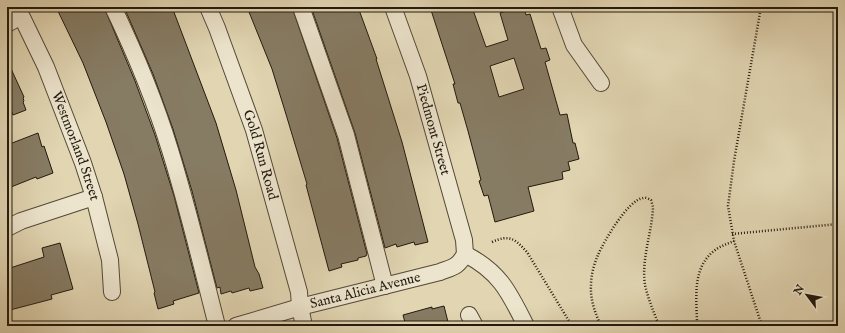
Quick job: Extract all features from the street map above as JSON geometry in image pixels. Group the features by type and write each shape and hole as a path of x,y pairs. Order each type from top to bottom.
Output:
{"street":[{"path":"113,7 137,62 170,150 217,326"},
{"name":"Gold Run Road","path":"208,7 220,34 254,130 299,292 304,326"},
{"path":"301,7 346,135 386,286"},
{"name":"Piedmont Street","path":"393,7 420,83 464,240 465,254"},
{"path":"560,7 574,45 601,83"},
{"path":"7,24 19,11"},
{"name":"Westmorland Street","path":"19,11 46,67 67,120 94,197 110,260 112,292"},
{"path":"7,228 20,221 94,197"},
{"path":"465,254 480,262 490,270 507,290 526,326"},
{"name":"Santa Alicia Avenue","path":"236,326 300,307 456,267 465,254"}],"path":[{"path":"761,7 733,168 728,206 732,234 762,326"},
{"path":"601,326 592,302 591,285 597,255 631,204 642,198 646,198 652,200 653,207 645,262 645,284 649,301 659,326"},
{"path":"732,234 838,224"},
{"path":"492,242 502,238 512,239 527,252 572,326"},
{"path":"697,326 696,289 697,277 700,268 713,252 734,241"}],"building":[{"path":"56,7 104,7 135,81 155,135 174,196 199,293 173,301 174,304 158,309 138,224 124,174 83,63"},
{"path":"124,7 172,7 216,123 236,190 255,267 259,274 263,288 250,291 249,288 232,293 231,291 221,294 220,287 217,288 192,191 173,129 153,74"},
{"path":"247,7 292,7 337,138 367,254 366,256 358,258 358,260 341,264 342,267 329,271 306,185 307,184 272,69"},
{"path":"311,7 358,7 377,59 402,142 428,242 415,245 414,242 397,247 396,244 385,248 355,133"},
{"path":"430,7 472,7 486,47 508,40 500,13 517,7 524,7 526,15 530,14 541,49 546,48 550,60 545,62 560,115 567,114 573,143 575,143 579,159 568,162 570,170 562,172 563,179 528,187 534,211 495,222 488,195 484,196 479,181 481,180 460,103 458,103 453,84 455,84","holes":["514,58 524,89 499,97 490,66"]},
{"path":"7,60 24,97 23,102 26,110 13,115 7,100"},
{"path":"38,133 53,173 37,179 36,177 11,187 7,178 7,145"},
{"path":"60,243 73,289 51,295 52,299 10,310 9,307 7,308 7,269 44,257 42,248"},
{"path":"444,306 449,326 406,326 403,315 432,307 432,309"}]}
